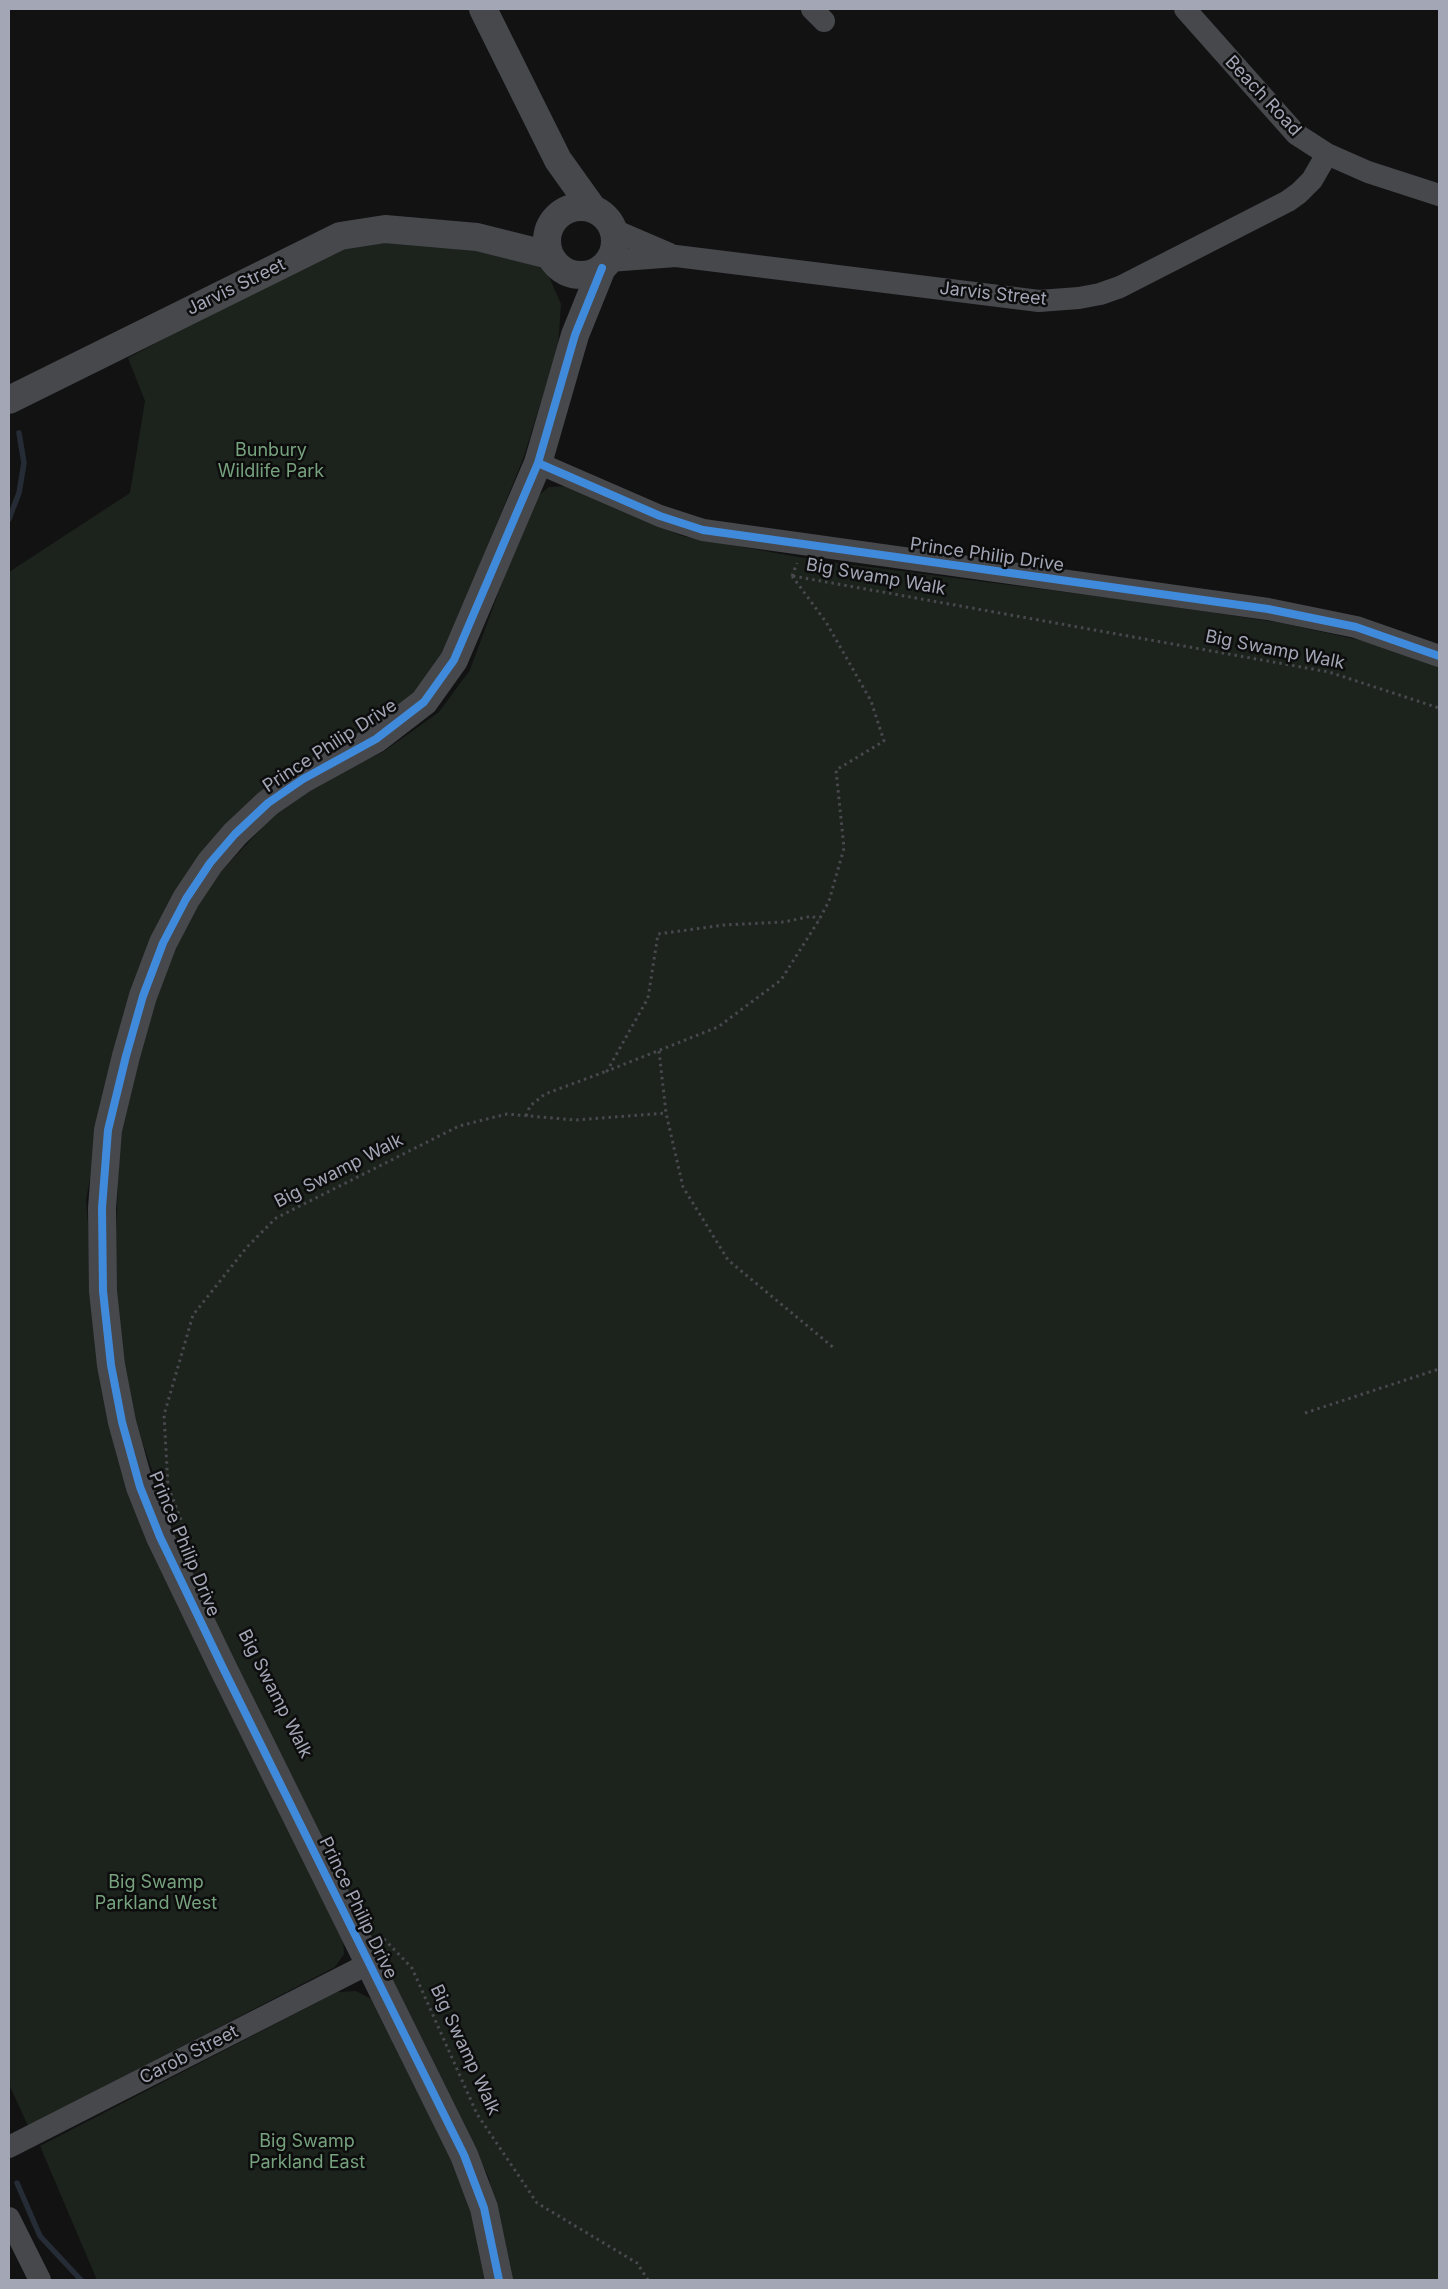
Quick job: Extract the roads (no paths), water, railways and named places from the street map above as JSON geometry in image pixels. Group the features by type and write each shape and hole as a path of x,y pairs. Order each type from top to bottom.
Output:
{"street":[{"path":"483,9 558,160 593,209"},
{"name":"Beach Road","path":"1185,9 1296,134 1327,154 1368,172 1439,195"},
{"name":"Jarvis Street","path":"605,265 676,256 1039,302 1079,298 1100,294 1120,287 1288,201 1300,193 1312,180 1327,154"},
{"path":"556,218 572,207 593,209 602,214 614,230 614,252 605,265 584,275 557,263 546,245 556,218 558,160"},
{"name":"Jarvis Street","path":"476,237 556,218"},
{"name":"Jarvis Street","path":"9,400 340,236 385,229 476,237 557,263"},
{"name":"Jarvis Street","path":"614,230 676,256"},
{"name":"Prince Philip Drive","path":"557,263 575,335"},
{"name":"Prince Philip Drive","path":"498,2280 484,2208 464,2155 218,1659 160,1537 140,1487 122,1422 111,1365 103,1290 102,1208 108,1130 143,996 163,943 186,899 210,863 235,834 268,803 303,779 376,739 424,702 454,660 538,463 575,335 605,265"},
{"name":"Prince Philip Drive","path":"538,463 660,516 704,530 1268,609 1356,628 1439,656"},
{"name":"Carob Street","path":"9,2147 368,1964"},
{"path":"9,2218 40,2280"}],"waterway":[{"path":"9,519 19,493 24,463 19,433"},
{"path":"17,2183 40,2236 81,2280"}],"park label":[{"name":"Bunbury Wildlife Park","path":"271,461"},
{"name":"Big Swamp Parkland West","path":"156,1894"},
{"name":"Big Swamp Parkland East","path":"307,2152"}]}
